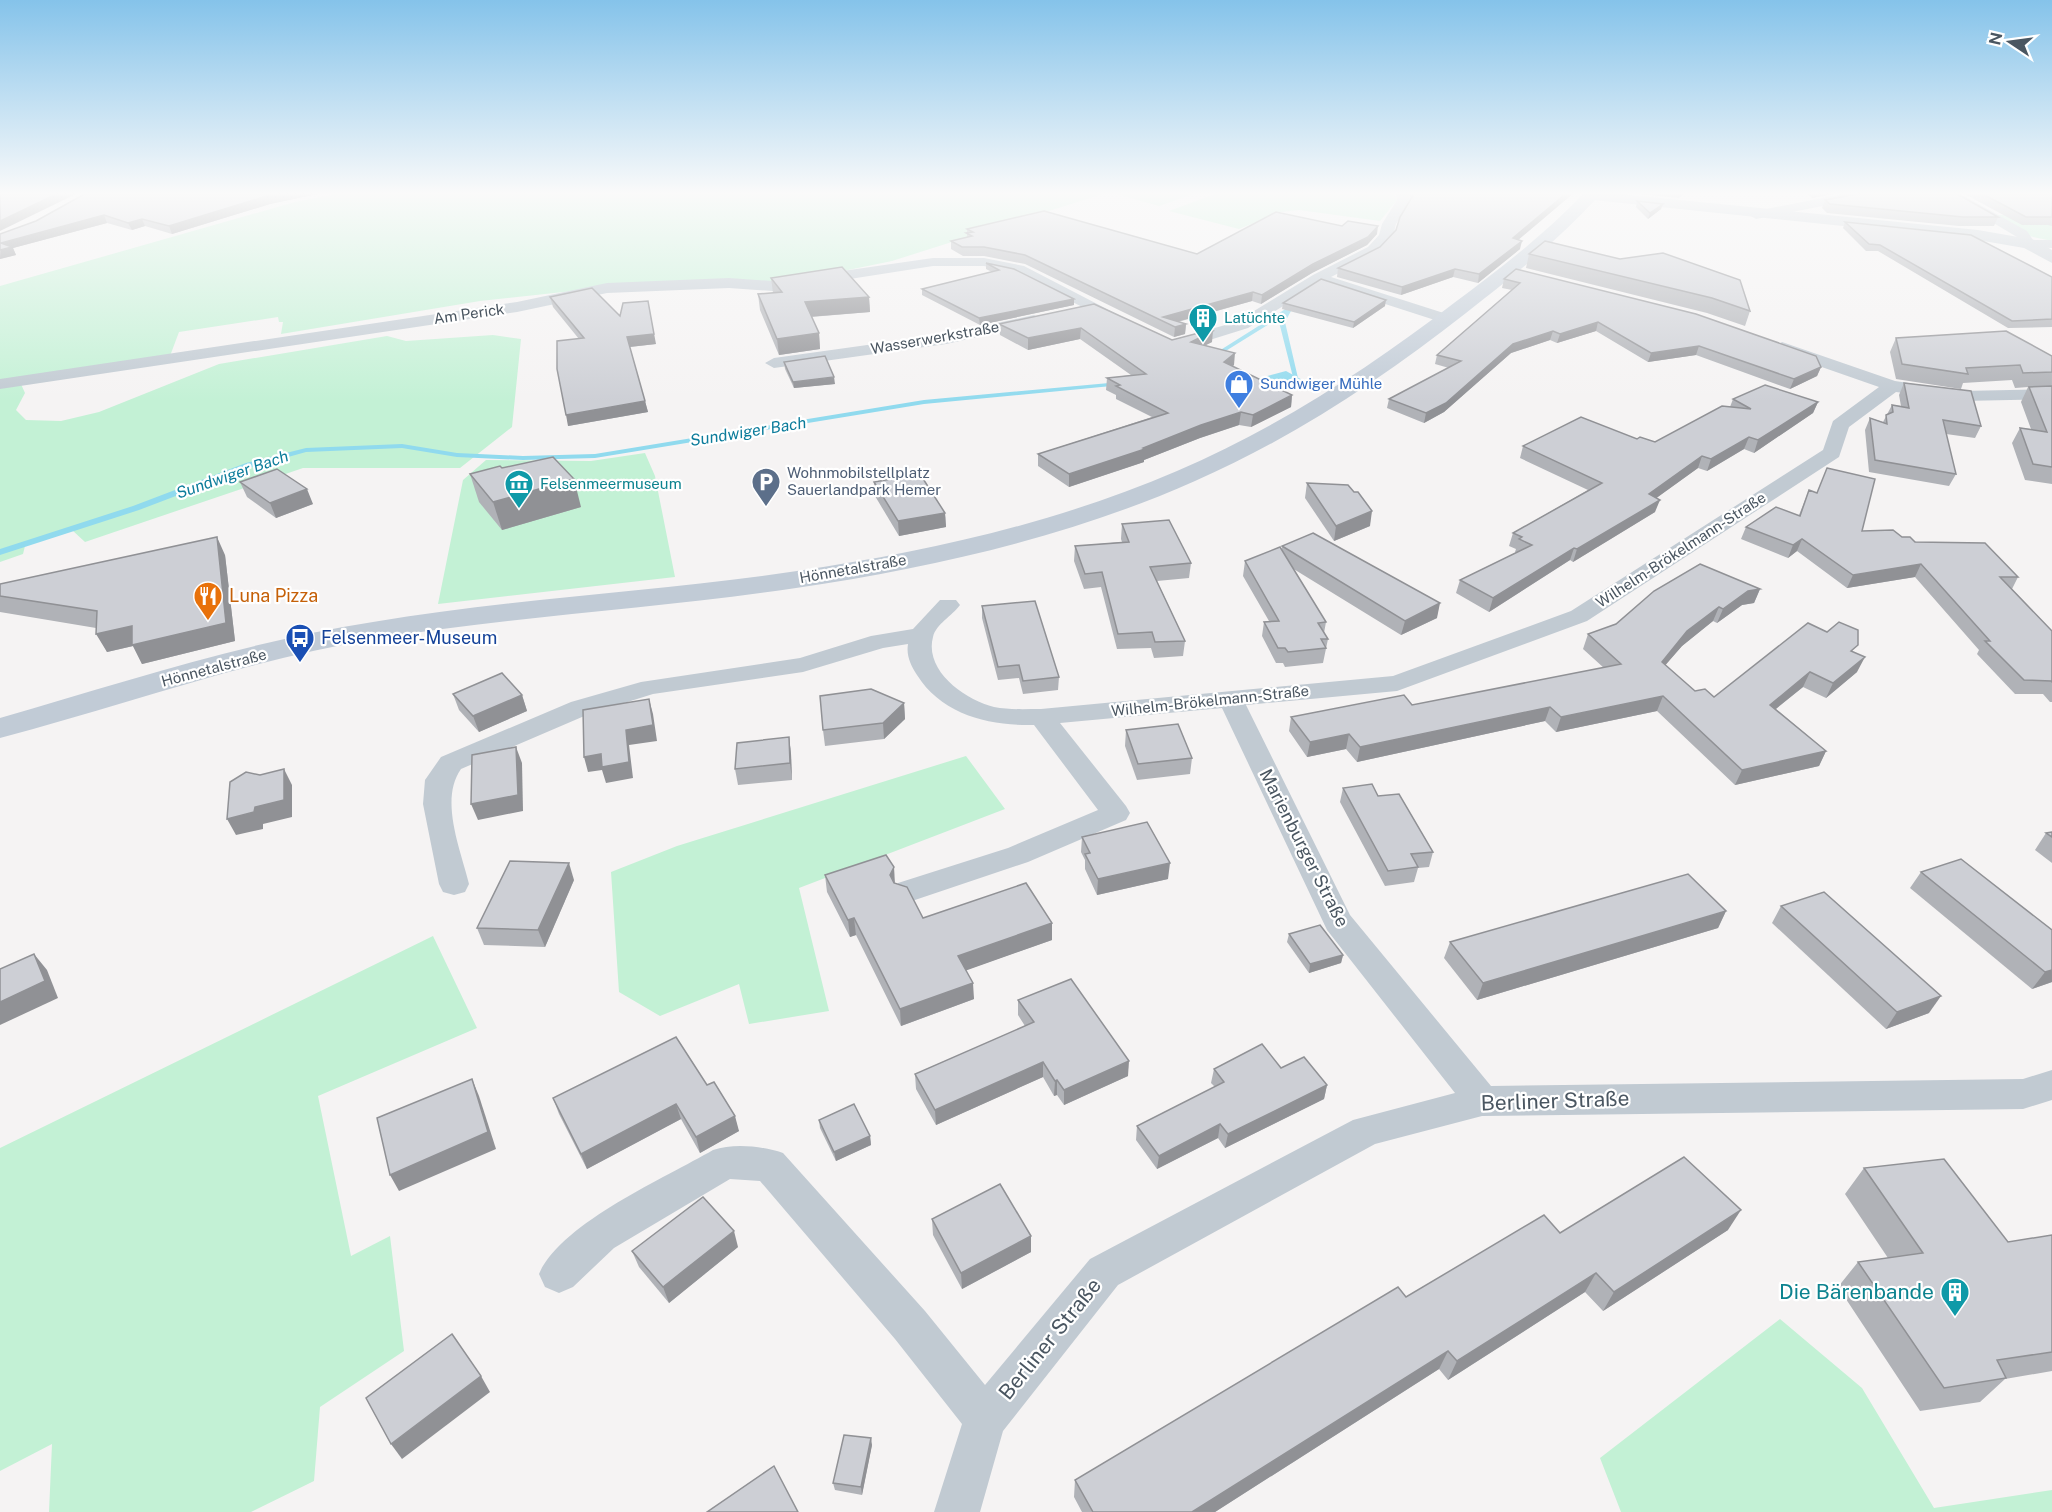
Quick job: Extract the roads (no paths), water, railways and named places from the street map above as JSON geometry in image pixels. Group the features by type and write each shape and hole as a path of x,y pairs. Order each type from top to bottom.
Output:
{"main road":[{"name":"Hönnetalstraße","path":"0,728 238,661 368,631 445,619 802,579 912,558 1050,524 1160,487 1235,453 1316,410 1394,360 1448,319 1518,272 1527,262"}],"street":[{"name":"Am Perick","path":"0,384 517,308 614,287 729,283 773,286 933,262 1002,264 1019,269 1133,327"},
{"path":"1167,343 1242,325 1351,262"},
{"path":"1321,279 1448,319"},
{"path":"1071,313 1094,308"},
{"name":"Wasserwerkstraße","path":"774,363 946,339 1048,317"},
{"path":"1764,340 1892,386 1962,396 2052,394"},
{"name":"Wilhelm-Brökelmann-Straße","path":"921,635 918,657 927,676 965,705 993,715 1041,717 1397,683 1579,616 1832,453 1840,424 1892,386"},
{"path":"454,884 437,804 439,780 451,764 580,708 650,687 803,664 880,641 921,635 948,605"},
{"name":"Marienburger Straße","path":"1230,698 1338,922 1482,1101"},
{"path":"909,891 1018,855 1116,813 1041,717"},
{"name":"Berliner Straße","path":"957,1512 985,1419 1104,1272 1366,1131 1482,1101 2023,1094 2052,1085"},
{"name":"Berliner Straße","path":"559,1275 600,1235 726,1162 770,1165 910,1325 985,1419"}],"water":[{"path":"1286,371 1306,382 1274,391 1249,381"}],"waterway":[{"name":"Sundwiger Bach","path":"1214,356 1297,304"},
{"path":"1288,310 1282,322 1296,377"},
{"name":"Sundwiger Bach","path":"0,552 136,508 249,465 306,450 402,446 457,455 523,458 595,456 924,402 1120,384"}],"place":[{"name":"Latüchte","path":"1203,344"},
{"name":"Sundwiger Mühle","path":"1239,410"},
{"name":"Wohnmobilstellplatz Sauerlandpark Hemer","path":"766,508"},
{"name":"Felsenmeermuseum","path":"519,510"},
{"name":"Luna Pizza","path":"208,622"},
{"name":"Felsenmeer-Museum","path":"300,664"},
{"name":"Die Bärenbande","path":"1955,1318"}]}
